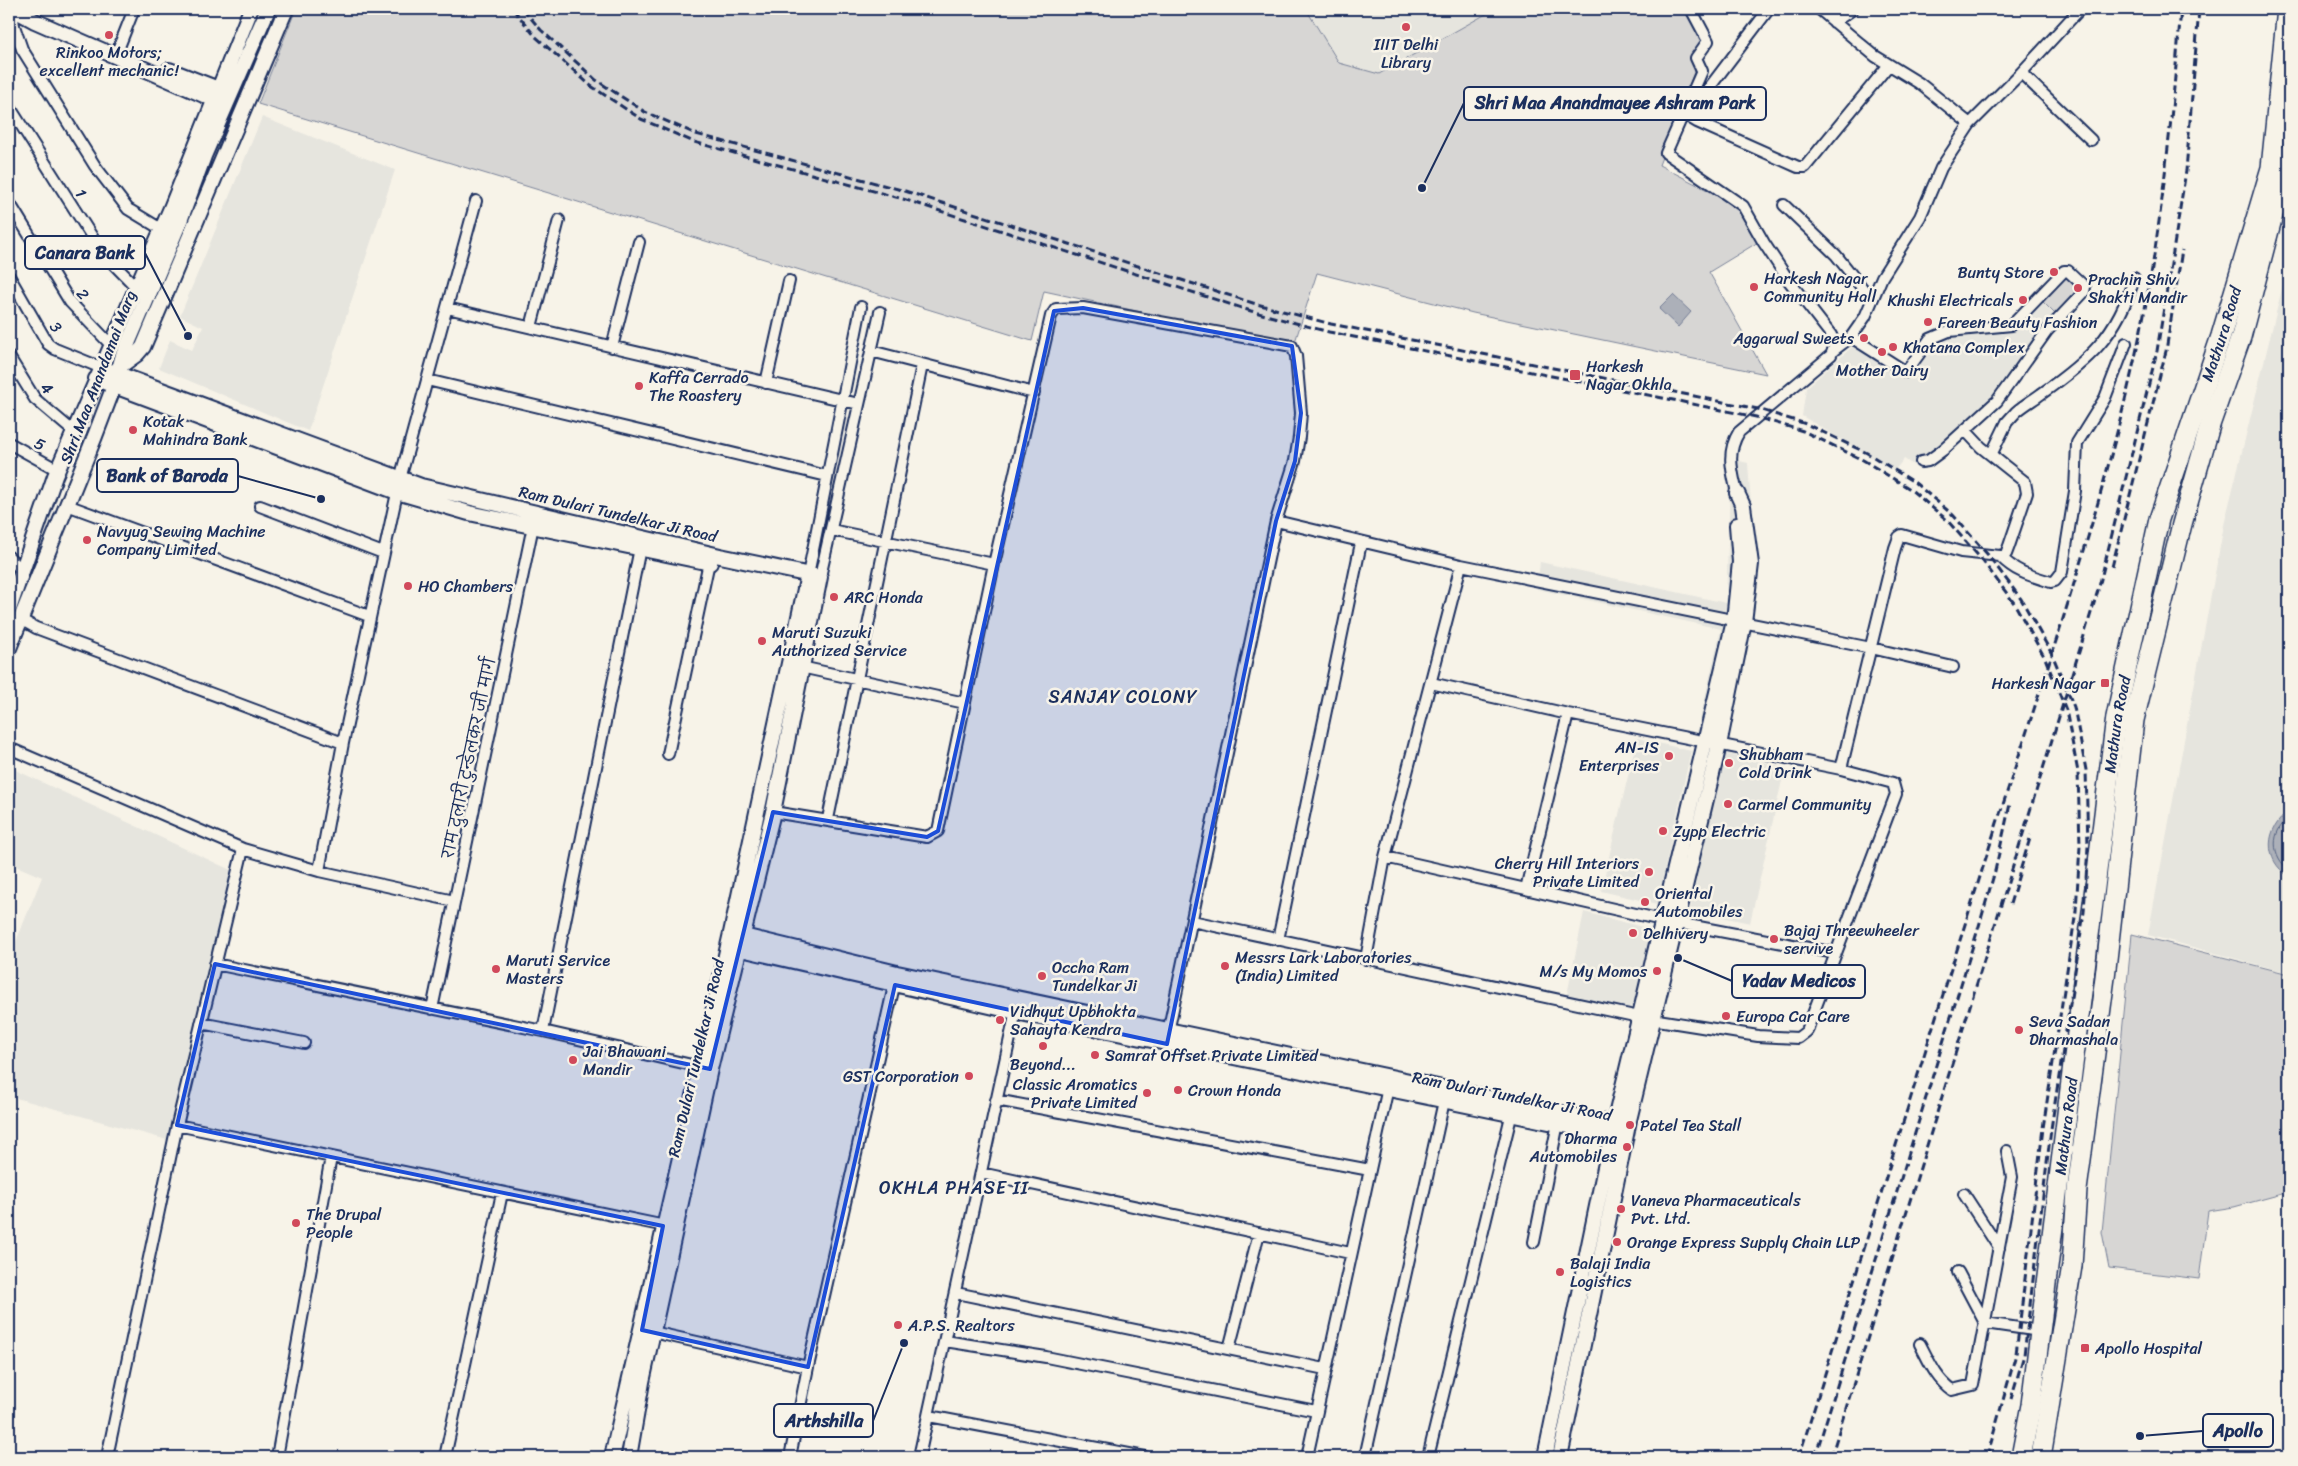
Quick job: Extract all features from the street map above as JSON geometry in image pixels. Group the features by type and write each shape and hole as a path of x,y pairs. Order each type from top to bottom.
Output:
{"highway":[{"name":"Mathura Road","path":"2021,1457 2031,1405 2116,717 2159,519 2221,336 2271,168 2288,9"},
{"name":"Mathura Road","path":"2041,1457 2072,1266 2077,1190 2105,976 2134,720 2182,524 2210,422 2241,337 2289,154"}],"street":[{"path":"12,9 34,22 246,106"},
{"path":"12,9 14,26 22,49 96,166 128,209 161,229"},
{"path":"26,9 116,53"},
{"path":"116,53 134,9"},
{"name":"Shri Maa Anandamai Marg","path":"9,608 58,470 137,288 251,9"},
{"name":"Shri Maa Anandamai Marg","path":"9,648 178,226 204,156 268,9"},
{"path":"117,376 143,347 193,233 286,9"},
{"path":"1691,9 1708,38 1696,58 1702,69 1700,75 1666,153 1743,206 1789,281 1831,335 1834,350"},
{"path":"1769,9 1693,110 1692,119 1801,168 1808,164 1888,66"},
{"path":"1819,9 1888,66 1919,83 1970,124"},
{"path":"1834,22 1853,9"},
{"path":"1545,1457 1617,1131 1669,921 1719,745 1739,621 1740,562 1735,505 1737,494 1730,458 1732,446 1739,432 1851,337 1865,317 1871,298 1882,277 1920,217 1931,189 1950,153 1970,124 2020,74 2080,9"},
{"path":"2020,74 2091,140"},
{"path":"1700,75 1712,85"},
{"name":"1","path":"9,106 101,251 137,288"},
{"name":"2","path":"9,202 70,302 112,346"},
{"path":"319,871 369,616 398,486 476,202"},
{"path":"1784,205 1836,255 1871,298"},
{"path":"531,327 559,220"},
{"path":"178,226 193,233"},
{"path":"612,347 639,242"},
{"path":"1851,337 1906,372 1930,339 1949,331 2012,325 2062,272 2068,271 2085,287 2084,292 2052,325 1996,401 1966,431 1934,457 1921,462"},
{"name":"3","path":"9,276 48,344 99,373"},
{"path":"1991,455 2007,422 2016,412 2084,361 2100,346 2120,316 2134,278"},
{"path":"766,382 789,281"},
{"path":"813,580 827,476 861,307"},
{"path":"447,308 858,404"},
{"path":"773,812 927,837 933,835 939,826 994,564 1051,316 1060,308 1082,308 1292,346 1296,356 1301,413 1295,461 1276,521 1167,1038"},
{"path":"813,580 831,530 880,312"},
{"path":"2000,556 2014,570 2028,576 2051,582 2059,578 2062,572 2076,491 2077,443 2105,398 2126,343"},
{"path":"871,352 1034,393"},
{"name":"4","path":"9,358 34,399 74,432"},
{"path":"828,820 922,365"},
{"name":"Ram Dulari Tundelkar Ji Road","path":"99,373 117,376 469,513 534,519 720,556 813,580"},
{"path":"427,380 827,476"},
{"path":"1841,769 1899,537 1902,535 1961,552 2000,556 2006,554 2009,546 2027,493 2027,486 2021,477 1991,455 1966,431"},
{"name":"5","path":"9,443 58,470"},
{"path":"67,505 369,616"},
{"path":"260,506 383,553"},
{"name":"Ram Dulari Tundelkar Ji Road","path":"534,519 640,548 813,580"},
{"name":"राम दुलारी टुन्डेलकर जी मार्ग","path":"432,1009 534,519"},
{"path":"1276,521 1461,565 1871,648 1953,668"},
{"path":"831,530 994,564"},
{"path":"1278,940 1361,542"},
{"path":"543,1031 640,548"},
{"path":"9,556 22,571"},
{"path":"668,754 709,562"},
{"path":"1366,959 1385,857 1461,565"},
{"name":"Ram Dulari Tundelkar Ji Road","path":"734,941 773,812 801,667 813,580"},
{"name":"Ram Dulari Tundelkar Ji Road","path":"614,1457 648,1331 813,580"},
{"path":"20,619 36,628 343,743"},
{"path":"1669,921 1704,742 1739,621"},
{"path":"801,667 965,703"},
{"path":"1192,921 1645,1018 1758,1036 1798,1038 1807,1031 1896,794 1895,788 1888,781 1841,769 1568,714 1431,684"},
{"path":"1526,889 1568,714"},
{"path":"9,748 243,849 319,871 454,902"},
{"path":"106,1457 177,1126 243,849"},
{"path":"1385,857 1669,921 1835,953"},
{"name":"Ram Dulari Tundelkar Ji Road","path":"734,941 896,979 1167,1038 1617,1131"},
{"path":"215,964 543,1031 705,1068"},
{"path":"790,1457 808,1367 896,979"},
{"path":"920,1457 1017,1005"},
{"path":"201,1023 304,1043"},
{"path":"1306,1457 1389,1084"},
{"name":"Ram Dulari Tundelkar Ji Road","path":"1389,1084 1444,1101 1512,1109"},
{"path":"996,1100 1370,1170"},
{"path":"1365,1457 1444,1101"},
{"path":"1428,1457 1512,1109"},
{"path":"1534,1242 1559,1118"},
{"path":"177,1126 670,1227"},
{"path":"1560,1457 1617,1131"},
{"path":"1920,1344 1940,1381 1945,1385 1952,1390 1973,1385 2012,1177 2007,1151"},
{"path":"277,1457 331,1157"},
{"path":"981,1173 1350,1253"},
{"path":"445,1457 502,1193"},
{"path":"1964,1194 1999,1248"},
{"path":"1229,1350 1259,1233"},
{"path":"1958,1272 1985,1322"},
{"path":"956,1293 1325,1369"},
{"path":"1985,1322 2040,1331"},
{"path":"648,1331 808,1367"},
{"name":"Ram Dulari Tundelkar Ji Road","path":"629,1457 648,1331"},
{"path":"945,1341 1046,1357 1316,1411"},
{"path":"929,1416 1145,1457"}],"highlighted area":[{"path":"1083,308 1292,346 1301,413 1295,461 1276,521 1167,1044 895,985 808,1367 642,1330 663,1226 177,1125 215,964 710,1069 773,812 927,837 938,831 1054,311"}],"shaded area":[{"path":"296,9 1306,9 1339,63 1379,74 1495,9 1689,9 1708,35 1659,165 1740,207 1760,241 1709,272 1766,374 1473,313 1317,273 1294,345 1044,291 1032,341 258,104"},
{"path":"1306,9 1495,9 1379,75 1339,65"},
{"path":"262,117 395,170 308,431 159,368 170,340 192,350 203,327 180,316"},
{"path":"2289,260 2289,973 2148,935 2224,525"},
{"path":"2066,276 2080,288 2058,317 2041,300"},
{"path":"2039,299 2058,319 2002,402 1921,470 1904,459 1894,471 1802,416 1806,388 1853,346 1908,377 1932,342 1950,336 2012,327"},
{"path":"1731,459 1748,463 1755,562 1753,607 1748,638 1725,744 1696,737 1721,629 1537,589 1540,562 1726,603"},
{"path":"1637,738 1691,751 1657,904 1601,891"},
{"path":"1723,753 1785,767 1750,923 1690,910"},
{"path":"9,767 235,872 171,1141 9,1096 9,959 42,877 9,863"},
{"name":"Delhivery","path":"1584,912 1654,930 1634,1011 1567,995"},
{"path":"2132,934 2289,974 2289,1192 2234,1207 2208,1211 2199,1279 2109,1268 2102,1232"}],"water":[{"path":"1673,295 1691,312 1678,327 1659,309"},
{"path":"2289,812 2289,876 2275,862 2270,844 2275,826"}],"railway":[{"path":"513,9 535,36 591,86 641,119 694,142 903,199 1251,311 1329,332 1756,417 1803,431 1863,460 1910,489 1947,520 1982,560 2014,603 2045,658 2066,710 2078,772 2080,846 2076,911 2043,1128 2016,1354 1987,1457"},
{"path":"523,9 541,30 596,80 645,112 696,134 905,191 1253,303 1331,324 1758,409 1806,424 1867,453 1914,482 1953,515 1988,555 2021,599 2052,654 2074,707 2086,770 2088,846 2084,912 2051,1129 2024,1355 2011,1399"},
{"path":"1799,1457 1972,902 2072,590 2107,472 2136,353 2159,224 2181,9"},
{"path":"1831,1457 2099,587 2157,351 2186,171 2199,9"},
{"path":"2112,567 2166,351 2182,250"},
{"path":"1815,1457 1979,926 1995,871 2010,804"},
{"path":"2010,904 2031,835"}],"place":[{"name":"IIIT Delhi Library","path":"1406,27"},
{"name":"Rinkoo Motors; excellent mechanic!","path":"109,35"},
{"name":"Shri Maa Anandmayee Ashram Park","path":"1422,188"},
{"name":"Bunty Store","path":"2054,272"},
{"name":"Harkesh Nagar Community Hall","path":"1754,287"},
{"name":"Prachin Shiv Shakti Mandir","path":"2078,288"},
{"name":"Khushi Electricals","path":"2023,300"},
{"name":"Fareen Beauty Fashion","path":"1928,322"},
{"name":"Canara Bank","path":"188,336"},
{"name":"Aggarwal Sweets","path":"1864,338"},
{"name":"Khatana Complex","path":"1893,347"},
{"name":"Mother Dairy","path":"1882,352"},
{"name":"Harkesh Nagar Okhla","path":"1575,375"},
{"name":"Kaffa Cerrado The Roastery","path":"639,386"},
{"name":"Kotak Mahindra Bank","path":"133,430"},
{"name":"Bank of Baroda","path":"321,499"},
{"name":"Navyug Sewing Machine Company Limited","path":"87,540"},
{"name":"HO Chambers","path":"408,586"},
{"name":"ARC Honda","path":"834,597"},
{"name":"Maruti Suzuki Authorized Service","path":"762,641"},
{"name":"Harkesh Nagar","path":"2105,683"},
{"name":"AN-IS Enterprises","path":"1669,756"},
{"name":"Shubham Cold Drink","path":"1729,763"},
{"name":"Carmel Community","path":"1728,804"},
{"name":"Zypp Electric","path":"1663,831"},
{"name":"Cherry Hill Interiors Private Limited","path":"1649,872"},
{"name":"Oriental Automobiles","path":"1645,902"},
{"name":"Delhivery","path":"1633,933"},
{"name":"Bajaj Threewheeler servive","path":"1774,939"},
{"name":"Yadav Medicos","path":"1678,958"},
{"name":"Messrs Lark Laboratories (India) Limited","path":"1225,966"},
{"name":"Maruti Service Masters","path":"496,969"},
{"name":"M/s My Momos","path":"1657,971"},
{"name":"Occha Ram Tundelkar Ji","path":"1042,976"},
{"name":"Europa Car Care","path":"1726,1016"},
{"name":"Vidhyut Upbhokta Sahayta Kendra","path":"1000,1020"},
{"name":"Seva Sadan Dharmashala","path":"2019,1030"},
{"name":"Beyond...","path":"1043,1046"},
{"name":"Samrat Offset Private Limited","path":"1095,1055"},
{"name":"Jai Bhawani Mandir","path":"573,1060"},
{"name":"GST Corporation","path":"969,1076"},
{"name":"Crown Honda","path":"1178,1090"},
{"name":"Classic Aromatics Private Limited","path":"1147,1093"},
{"name":"Patel Tea Stall","path":"1630,1125"},
{"name":"Dharma Automobiles","path":"1627,1147"},
{"name":"Vaneva Pharmaceuticals Pvt. Ltd.","path":"1621,1209"},
{"name":"The Drupal People","path":"296,1223"},
{"name":"Orange Express Supply Chain LLP","path":"1617,1242"},
{"name":"Balaji India Logistics","path":"1560,1272"},
{"name":"A.P.S. Realtors","path":"898,1325"},
{"name":"Arthshilla","path":"904,1343"},
{"name":"Apollo Hospital","path":"2085,1348"},
{"name":"Apollo","path":"2140,1436"}],"district":[{"name":"SANJAY COLONY","path":"1123,697"},
{"name":"OKHLA PHASE II","path":"954,1188"}]}
